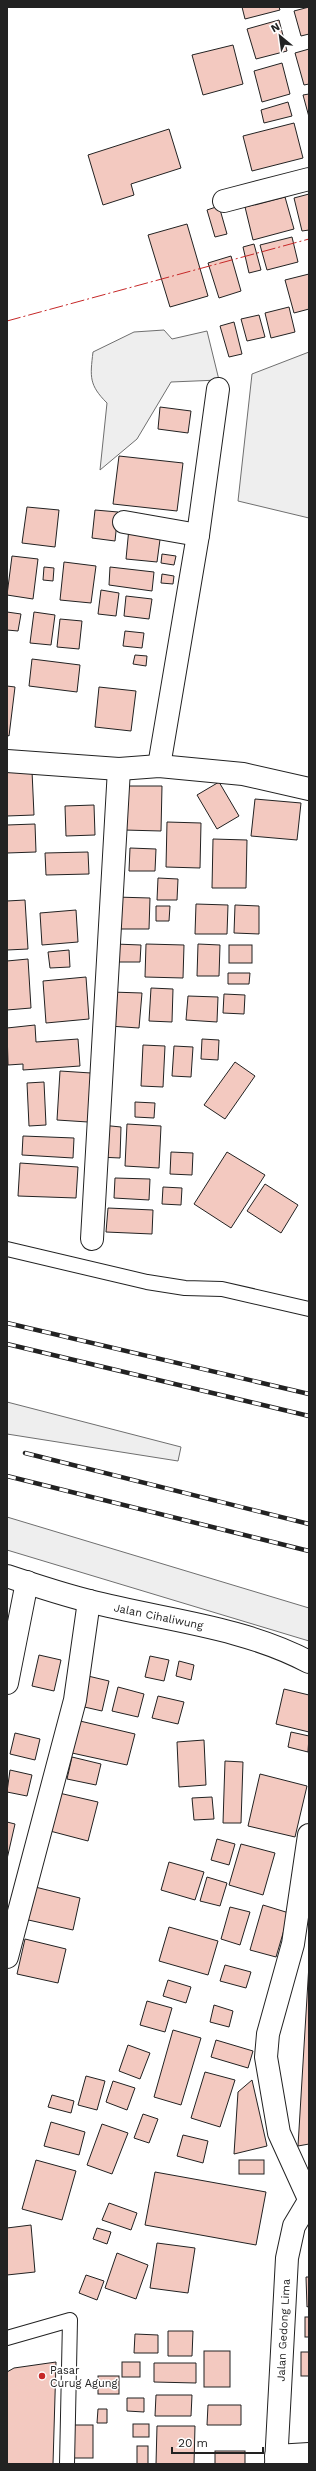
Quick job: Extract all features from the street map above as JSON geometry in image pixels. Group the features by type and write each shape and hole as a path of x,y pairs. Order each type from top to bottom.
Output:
{"main road":[{"path":"224,201 309,179"},
{"path":"159,766 198,535 218,389"},
{"path":"124,522 198,535"},
{"path":"7,761 119,769 159,766 243,774 309,789"},
{"path":"92,1239 119,769"},
{"path":"7,1683 17,1579"},
{"name":"Jalan Cihaliwung","path":"17,1579 89,1601 241,1636 283,1648 309,1662"},
{"path":"7,1957 75,1700 89,1601"},
{"path":"309,1835 293,1944 268,2034 266,2057 280,2133 309,2200"},
{"path":"7,1912 12,1902 27,1882"},
{"name":"Jalan Gedong Lima","path":"276,2460 287,2258 294,2226 309,2200"},
{"path":"276,2460 309,2454"}],"lane":[{"path":"7,1249 148,1282 185,1288 222,1289 309,1309"},
{"path":"7,2338 70,2320 67,2464"}],"shaded area":[{"path":"164,330 172,339 207,331 219,380 171,382 137,439 100,470 107,403 97,391 92,380 91,368 93,352 134,332"},
{"path":"309,352 309,518 238,501 252,374"},
{"path":"7,1402 181,1447 178,1461 7,1434"},
{"path":"7,1517 309,1608 309,1641 7,1550"}],"building":[{"path":"242,7 279,7 280,10 245,19"},
{"path":"309,7 309,34 301,36 294,11"},
{"path":"279,20 287,51 256,59 247,29"},
{"path":"233,45 243,84 203,95 192,55"},
{"path":"309,49 309,84 304,85 295,53"},
{"path":"282,63 290,94 262,102 254,71"},
{"path":"309,94 309,117 303,95"},
{"path":"288,102 292,116 264,123 261,110"},
{"path":"294,123 303,158 252,171 243,136"},
{"path":"169,129 181,168 131,184 134,195 103,205 88,155"},
{"path":"309,194 309,230 302,231 294,198"},
{"path":"285,197 294,229 253,240 245,207"},
{"path":"219,206 227,234 215,237 207,210"},
{"path":"187,224 208,296 170,307 148,235"},
{"path":"292,237 298,262 267,270 260,245"},
{"path":"254,244 261,270 249,273 243,247"},
{"path":"231,256 241,291 219,298 208,263"},
{"path":"309,274 309,309 294,313 285,280"},
{"path":"289,307 295,332 271,338 265,313"},
{"path":"259,315 265,337 247,341 241,319"},
{"path":"234,322 242,354 229,357 220,326"},
{"path":"160,407 191,411 188,433 158,429"},
{"path":"119,456 183,463 177,511 113,504"},
{"path":"27,507 59,510 55,547 22,543"},
{"path":"95,510 118,512 115,541 92,538"},
{"path":"129,528 161,532 157,562 126,559"},
{"path":"162,554 176,556 174,565 161,563"},
{"path":"12,556 38,559 33,599 7,595"},
{"path":"64,562 96,566 91,603 60,600"},
{"path":"44,567 54,568 53,581 43,580"},
{"path":"110,567 154,572 152,591 109,585"},
{"path":"162,574 174,576 173,584 161,583"},
{"path":"101,590 119,593 116,616 98,614"},
{"path":"126,596 152,599 149,619 124,616"},
{"path":"7,612 21,614 18,631 7,630"},
{"path":"34,612 55,615 51,645 30,643"},
{"path":"60,619 82,621 79,649 57,647"},
{"path":"125,631 144,633 142,648 123,646"},
{"path":"135,655 147,656 146,666 133,664"},
{"path":"32,659 80,665 77,692 29,686"},
{"path":"7,686 15,687 9,736 7,735"},
{"path":"99,687 136,691 131,731 95,727"},
{"path":"32,771 34,815 7,816 7,772"},
{"path":"219,782 239,816 217,829 197,795"},
{"path":"125,786 162,786 161,831 124,830"},
{"path":"255,799 301,803 297,840 251,836"},
{"path":"94,805 95,835 66,836 65,806"},
{"path":"167,822 201,823 200,868 166,867"},
{"path":"35,824 36,852 7,853 7,825"},
{"path":"213,839 247,840 246,888 212,888"},
{"path":"130,848 156,849 155,871 129,871"},
{"path":"88,852 89,874 46,875 45,853"},
{"path":"158,878 178,879 177,900 157,900"},
{"path":"115,897 150,898 149,929 114,929"},
{"path":"25,900 28,949 7,950 7,901"},
{"path":"196,904 228,905 227,934 195,934"},
{"path":"235,905 259,906 259,934 234,933"},
{"path":"156,906 170,906 169,921 156,921"},
{"path":"76,910 78,942 42,945 40,913"},
{"path":"115,944 141,945 140,962 114,962"},
{"path":"146,944 184,945 183,978 145,977"},
{"path":"198,944 220,945 219,976 197,976"},
{"path":"229,945 252,945 252,963 229,963"},
{"path":"69,950 70,967 50,968 48,952"},
{"path":"28,959 31,1008 7,1010 7,961"},
{"path":"228,973 250,973 249,984 228,984"},
{"path":"86,977 89,1019 46,1023 43,981"},
{"path":"151,988 173,989 172,1022 149,1021"},
{"path":"111,992 142,993 139,1028 109,1026"},
{"path":"224,994 245,995 244,1014 223,1013"},
{"path":"188,996 218,997 217,1022 186,1020"},
{"path":"35,1025 36,1042 78,1039 80,1066 23,1070 23,1064 8,1065 7,1028"},
{"path":"202,1039 219,1040 218,1060 201,1059"},
{"path":"143,1045 165,1046 163,1087 141,1086"},
{"path":"174,1046 193,1047 191,1077 172,1076"},
{"path":"235,1062 255,1076 225,1119 204,1105"},
{"path":"60,1071 91,1073 88,1122 57,1120"},
{"path":"44,1082 46,1125 29,1126 27,1083"},
{"path":"135,1102 155,1103 154,1118 135,1117"},
{"path":"127,1124 161,1126 159,1168 125,1166"},
{"path":"101,1125 121,1127 120,1158 99,1157"},
{"path":"23,1136 74,1138 73,1158 22,1155"},
{"path":"171,1152 193,1153 192,1175 170,1174"},
{"path":"227,1152 265,1175 231,1228 194,1204"},
{"path":"20,1163 78,1167 76,1198 18,1196"},
{"path":"115,1178 150,1179 149,1200 114,1198"},
{"path":"265,1184 298,1205 281,1233 247,1211"},
{"path":"163,1187 182,1188 181,1205 162,1204"},
{"path":"108,1208 153,1210 152,1234 106,1232"},
{"path":"39,1655 61,1660 54,1691 32,1686"},
{"path":"150,1656 169,1660 164,1681 145,1677"},
{"path":"179,1661 194,1665 191,1680 176,1676"},
{"path":"88,1676 109,1681 102,1711 80,1706"},
{"path":"118,1687 144,1694 138,1717 112,1711"},
{"path":"284,1689 309,1695 309,1732 276,1724"},
{"path":"158,1696 184,1702 178,1724 152,1718"},
{"path":"80,1721 135,1734 127,1765 72,1753"},
{"path":"291,1732 309,1736 308,1752 288,1747"},
{"path":"15,1733 40,1739 35,1760 10,1754"},
{"path":"204,1740 206,1785 179,1787 177,1742"},
{"path":"72,1757 101,1764 96,1785 67,1779"},
{"path":"225,1761 243,1762 241,1823 223,1823"},
{"path":"10,1770 32,1775 27,1796 7,1792"},
{"path":"260,1774 307,1786 295,1837 248,1826"},
{"path":"59,1793 98,1802 88,1841 50,1831"},
{"path":"212,1797 214,1819 194,1820 192,1798"},
{"path":"7,1822 15,1824 7,1859"},
{"path":"217,1839 235,1844 229,1865 211,1860"},
{"path":"241,1844 275,1853 263,1895 229,1885"},
{"path":"169,1862 204,1872 195,1900 161,1890"},
{"path":"207,1877 227,1883 220,1906 200,1901"},
{"path":"31,1886 80,1898 73,1930 24,1919"},
{"path":"263,1905 289,1913 276,1957 250,1950"},
{"path":"230,1907 250,1912 240,1945 221,1939"},
{"path":"169,1927 218,1941 208,1975 159,1961"},
{"path":"25,1939 66,1949 58,1983 17,1974"},
{"path":"309,1964 309,2144 298,2146"},
{"path":"225,1965 251,1972 246,1988 220,1981"},
{"path":"168,1980 191,1987 186,2003 163,1996"},
{"path":"147,2001 172,2008 165,2032 140,2025"},
{"path":"214,2005 233,2011 229,2027 210,2022"},
{"path":"173,2030 201,2038 181,2105 154,2097"},
{"path":"216,2040 253,2051 248,2068 211,2057"},
{"path":"128,2045 150,2053 140,2079 119,2071"},
{"path":"205,2072 235,2080 220,2127 191,2118"},
{"path":"86,2076 105,2081 97,2110 78,2105"},
{"path":"252,2080 267,2146 234,2154 238,2092"},
{"path":"113,2081 135,2088 127,2110 106,2102"},
{"path":"52,2095 74,2101 71,2113 48,2107"},
{"path":"143,2114 158,2119 149,2143 134,2138"},
{"path":"51,2122 85,2132 79,2155 44,2146"},
{"path":"102,2124 128,2133 112,2174 87,2165"},
{"path":"183,2135 208,2141 203,2163 177,2156"},
{"path":"36,2160 76,2171 62,2220 22,2209"},
{"path":"239,2160 264,2160 264,2174 239,2174"},
{"path":"155,2172 266,2192 256,2245 145,2225"},
{"path":"109,2203 137,2213 131,2230 102,2220"},
{"path":"31,2225 35,2272 7,2275 7,2228"},
{"path":"97,2228 111,2232 107,2244 93,2239"},
{"path":"157,2243 195,2248 188,2293 150,2288"},
{"path":"117,2253 148,2265 136,2299 105,2288"},
{"path":"86,2275 104,2281 97,2300 79,2293"},
{"path":"306,2277 309,2277 309,2306 307,2307"},
{"path":"305,2317 309,2317 309,2337 305,2337"},
{"path":"168,2331 193,2331 192,2356 168,2356"},
{"path":"135,2334 158,2335 158,2353 134,2353"},
{"path":"204,2351 230,2351 230,2387 204,2387"},
{"path":"301,2352 309,2352 309,2376 301,2376"},
{"path":"56,2362 53,2464 7,2464 7,2372 14,2368"},
{"path":"122,2362 140,2362 140,2377 122,2377"},
{"path":"154,2363 196,2363 196,2383 154,2382"},
{"path":"98,2376 119,2376 119,2394 98,2394"},
{"path":"156,2395 192,2395 191,2416 155,2416"},
{"path":"127,2398 144,2398 144,2412 127,2411"},
{"path":"208,2405 241,2405 241,2425 207,2425"},
{"path":"98,2409 107,2409 107,2423 97,2423"},
{"path":"133,2424 149,2424 149,2437 133,2437"},
{"path":"74,2425 93,2425 93,2458 74,2458"},
{"path":"157,2426 195,2426 194,2464 156,2464"},
{"path":"137,2446 148,2446 148,2464 137,2464"},
{"path":"215,2451 245,2451 245,2464 215,2464"}],"railway":[{"path":"7,1323 309,1394"},
{"path":"7,1344 309,1416"},
{"path":"25,1453 309,1524"},
{"path":"7,1476 309,1551"}],"power":[{"path":"7,321 309,239"}],"place":[{"name":"Pasar Curug Agung","path":"42,2376"}]}
